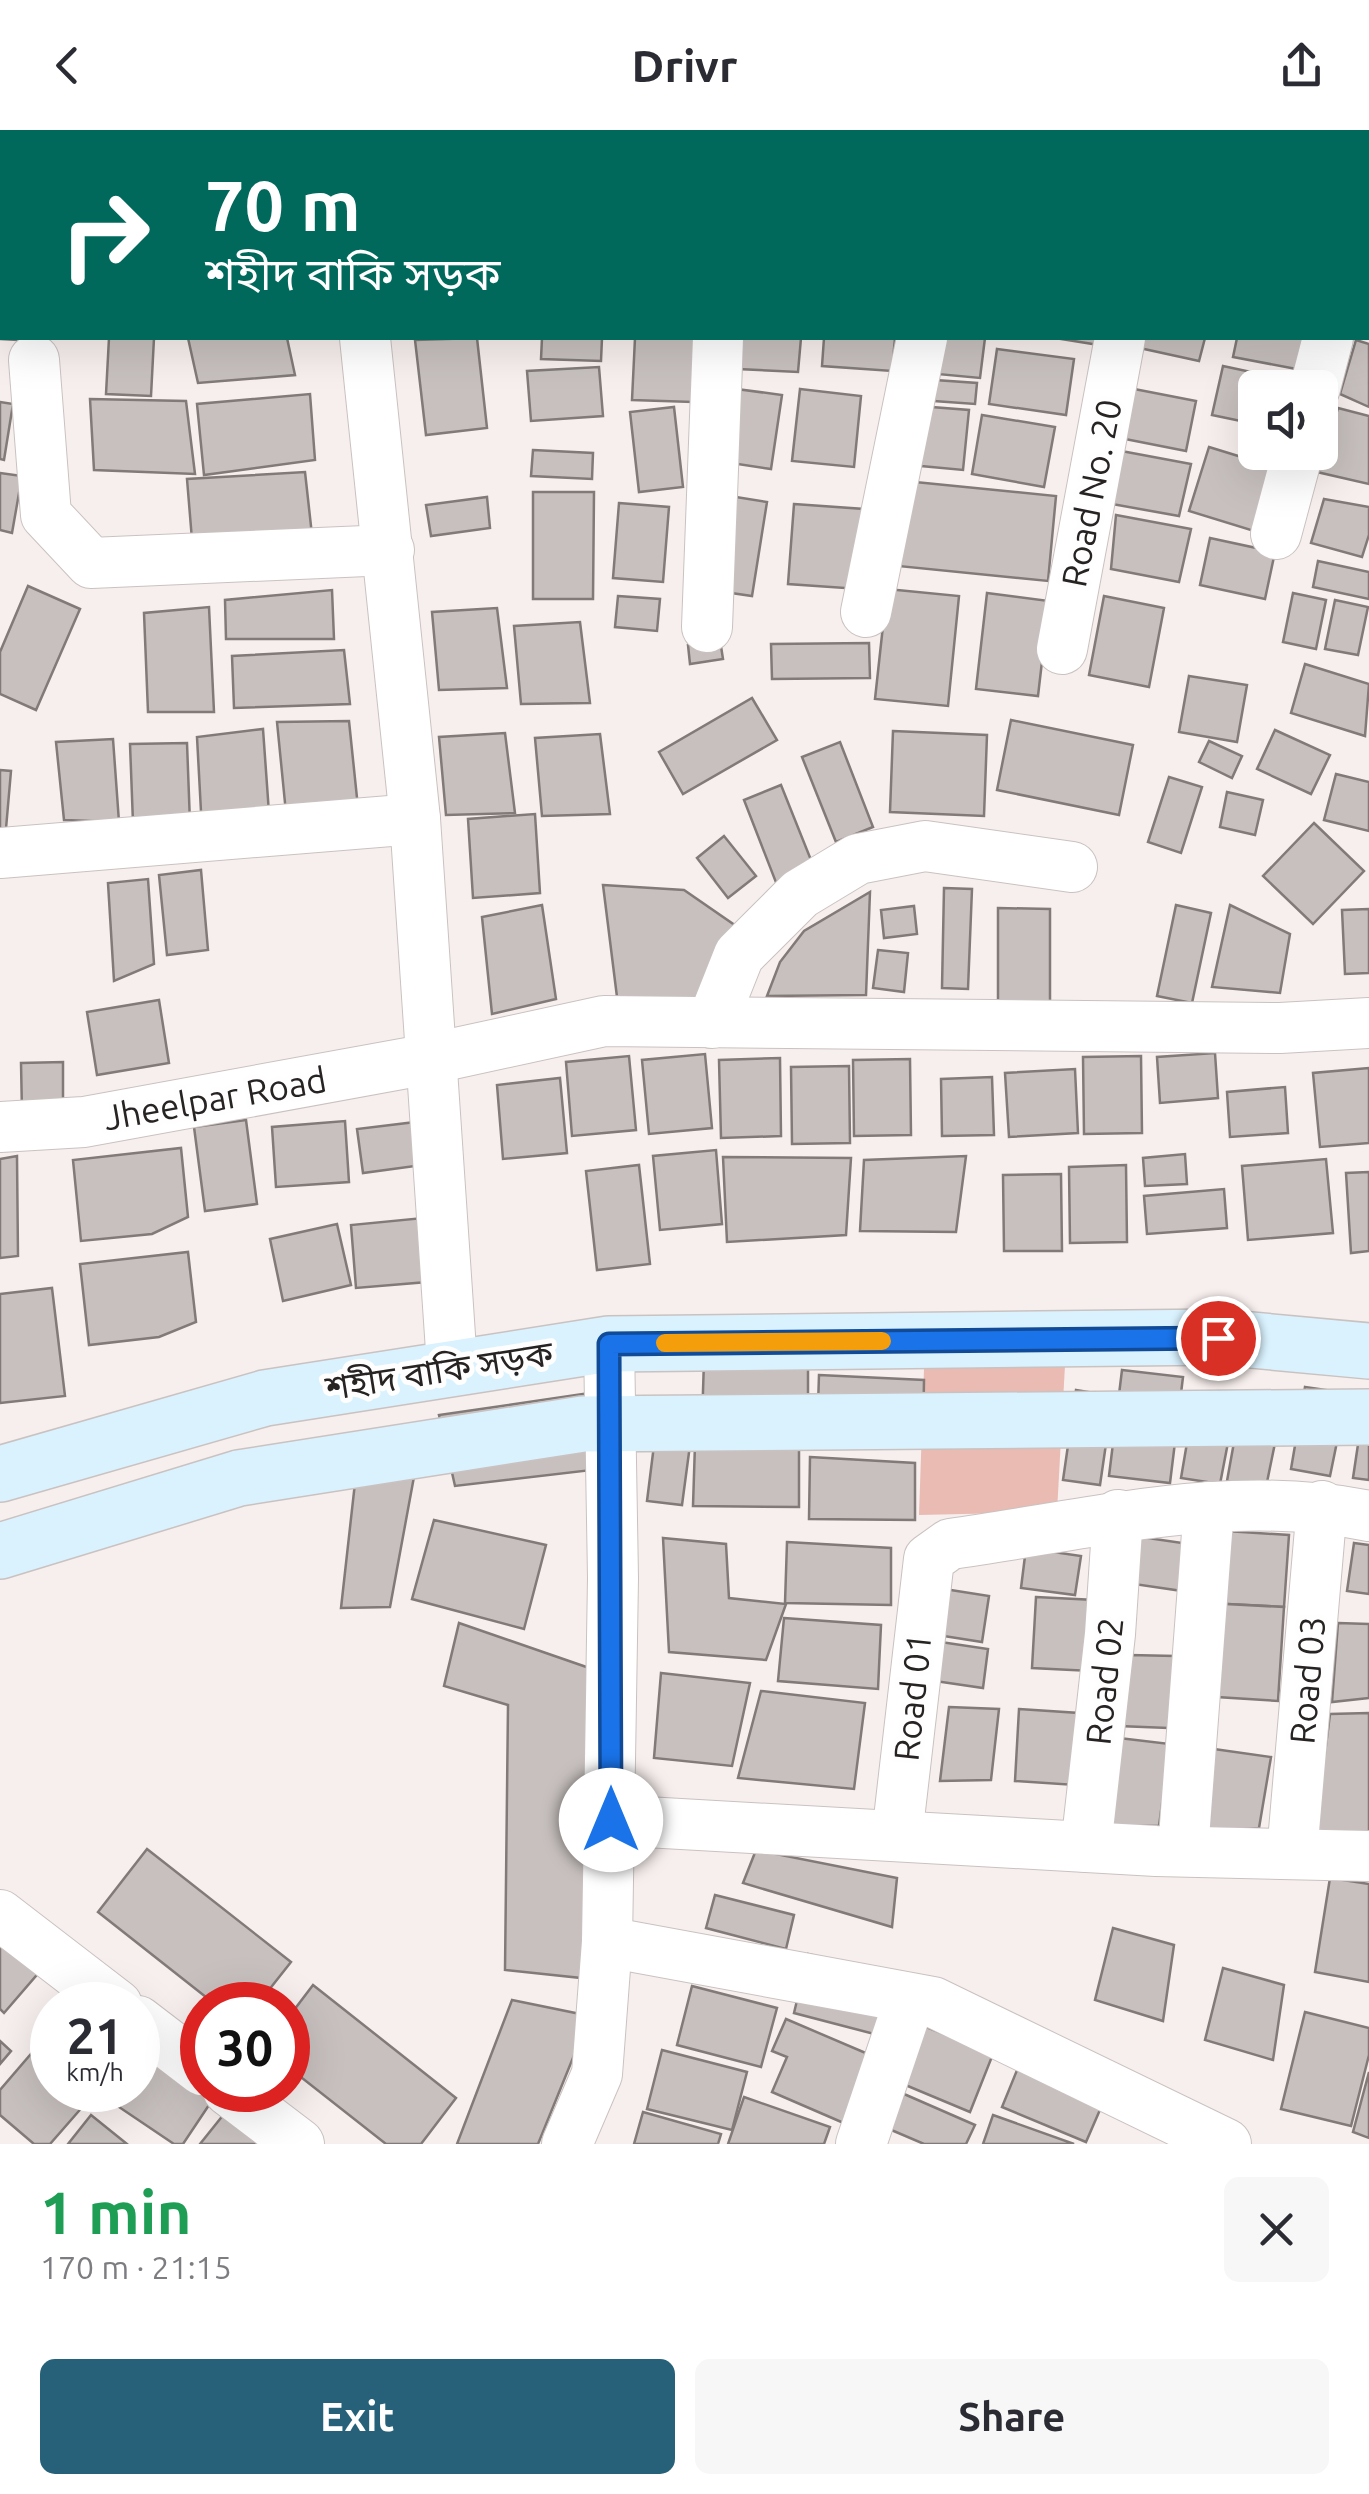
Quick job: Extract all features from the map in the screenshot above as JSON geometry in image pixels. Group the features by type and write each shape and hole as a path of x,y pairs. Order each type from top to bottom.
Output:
{"street":[{"path":"365,340 416,818 428,1059 452,1365"},
{"path":"706,627 718,340"},
{"path":"866,612 922,340"},
{"name":"Road No. 20","path":"1062,649 1120,340"},
{"path":"1320,370 1327,340"},
{"path":"24,350 46,515 91,563 389,550"},
{"path":"1276,534 1293,470"},
{"path":"0,853 416,818"},
{"path":"712,1023 740,955 800,894 858,859 925,846 1072,868"},
{"name":"Jheelpar Road","path":"0,1126 84,1122 428,1059 604,1021 1280,1028 1369,1023"},
{"name":"শহীদ বাকি সড়ক","path":"0,1474 265,1398 452,1365 609,1344 1218,1338 1369,1351"},
{"path":"566,2144 597,2074 607,1942 611,1820 609,1344"},
{"name":"শহীদ বাকি সড়ক","path":"0,1550 239,1478 426,1445 610,1423 1369,1418"},
{"path":"1184,1851 1210,1507"},
{"path":"1118,1515 1210,1507 1346,1511"},
{"name":"Road 03","path":"1292,1854 1346,1511"},
{"name":"Road 01","path":"897,1836 928,1559 950,1544 1118,1515"},
{"name":"Road 02","path":"1086,1847 1110,1634 1118,1515"},
{"path":"611,1820 1086,1847 1369,1856"},
{"path":"0,1916 87,1982"},
{"path":"607,1942 933,2002 1138,2124 1226,2144"},
{"path":"861,2144 910,1999"},
{"path":"160,2037 180,2053"},
{"path":"257,2112 299,2144"}],"shaded area":[{"path":"1065,1365 1057,1512 919,1515 924,1369"}],"building":[{"path":"109,340 154,340 151,396 106,394"},
{"path":"188,340 287,340 295,375 198,383"},
{"path":"415,340 477,340 487,428 426,435"},
{"path":"542,340 602,340 601,361 541,359"},
{"path":"635,340 696,340 693,402 632,400"},
{"path":"739,340 801,340 798,372 738,369"},
{"path":"824,340 895,340 892,371 822,366"},
{"path":"942,340 985,340 980,378 937,374"},
{"path":"1068,340 1100,340 1099,345"},
{"path":"1137,340 1204,340 1199,361 1135,347"},
{"path":"1237,340 1314,340 1307,370 1233,357"},
{"path":"1356,340 1369,344 1369,407 1340,394"},
{"path":"997,349 1074,359 1066,415 989,404"},
{"path":"1223,366 1242,370 1238,370 1238,420 1212,415"},
{"path":"599,367 603,416 531,421 527,371"},
{"path":"921,379 977,383 975,404 920,400"},
{"path":"1124,387 1196,401 1186,451 1115,437"},
{"path":"729,388 782,395 771,469 718,461"},
{"path":"800,389 861,396 854,467 792,461"},
{"path":"310,394 315,460 204,475 197,404"},
{"path":"90,399 186,401 195,474 94,470"},
{"path":"0,402 13,404 4,460 0,459"},
{"path":"906,405 969,410 963,470 900,464"},
{"path":"674,407 683,487 639,492 630,412"},
{"path":"1338,408 1369,416 1369,484 1317,472 1338,470"},
{"path":"982,415 1055,427 1044,487 972,474"},
{"path":"1209,447 1238,456 1238,470 1287,471 1267,535 1189,511"},
{"path":"533,450 593,453 592,479 531,476"},
{"path":"1116,450 1191,464 1179,516 1112,504"},
{"path":"305,472 313,544 193,552 187,479"},
{"path":"0,473 22,476 12,533 0,530"},
{"path":"895,480 1056,496 1048,581 888,565"},
{"path":"533,492 594,492 593,599 533,599"},
{"path":"705,492 767,502 752,596 690,587"},
{"path":"487,497 490,528 431,536 426,505"},
{"path":"1324,499 1369,507 1369,535 1362,557 1311,543"},
{"path":"619,503 669,507 663,582 613,578"},
{"path":"794,504 864,509 859,589 788,584"},
{"path":"1116,515 1191,529 1179,582 1111,569"},
{"path":"1210,538 1275,552 1265,599 1200,585"},
{"path":"1318,561 1369,572 1369,599 1313,587"},
{"path":"28,586 80,609 36,710 0,694 0,652"},
{"path":"887,589 959,596 948,706 875,699"},
{"path":"332,590 334,639 226,639 225,600"},
{"path":"987,593 1049,601 1038,696 976,689"},
{"path":"1293,593 1326,600 1316,649 1283,642"},
{"path":"618,596 660,599 657,631 615,627"},
{"path":"1104,596 1164,608 1149,687 1089,675"},
{"path":"1335,600 1368,607 1358,655 1325,649"},
{"path":"209,607 214,712 148,712 144,613"},
{"path":"497,608 507,688 439,690 432,612"},
{"path":"580,622 590,703 521,704 514,626"},
{"path":"720,640 723,659 690,664 688,645"},
{"path":"869,643 870,678 772,679 771,644"},
{"path":"344,650 350,704 234,708 232,656"},
{"path":"1305,664 1369,684 1365,736 1291,713"},
{"path":"1189,676 1247,685 1237,742 1179,732"},
{"path":"752,698 777,740 683,794 659,752"},
{"path":"1011,720 1133,745 1119,815 997,790"},
{"path":"349,721 359,817 287,823 277,722"},
{"path":"263,729 270,827 202,830 197,737"},
{"path":"1275,730 1330,755 1311,794 1257,769"},
{"path":"893,731 987,735 984,816 890,812"},
{"path":"505,733 515,813 446,815 439,737"},
{"path":"600,734 610,814 542,816 535,738"},
{"path":"113,739 119,822 64,820 56,742"},
{"path":"1209,741 1242,756 1232,778 1199,762"},
{"path":"840,742 873,827 836,842 802,757"},
{"path":"187,743 190,823 133,823 130,744"},
{"path":"0,770 11,771 5,840 0,839"},
{"path":"1336,774 1369,782 1369,831 1324,820"},
{"path":"1169,777 1202,787 1181,853 1148,842"},
{"path":"781,785 815,870 777,885 744,800"},
{"path":"1227,792 1263,800 1255,835 1220,827"},
{"path":"535,814 540,893 473,898 468,819"},
{"path":"1314,823 1364,871 1313,924 1263,876"},
{"path":"724,836 756,876 728,898 697,858"},
{"path":"201,870 208,950 167,955 159,875"},
{"path":"148,879 154,964 114,981 108,883"},
{"path":"603,885 684,890 736,926 692,1005 618,1005"},
{"path":"944,888 972,889 968,989 942,988"},
{"path":"870,892 866,995 767,996 780,962 804,931"},
{"path":"542,905 556,999 492,1014 482,917"},
{"path":"1176,905 1211,913 1192,1003 1157,996"},
{"path":"1230,905 1290,934 1280,993 1212,987"},
{"path":"914,906 917,934 884,938 881,910"},
{"path":"998,908 1050,909 1050,1004 998,1004"},
{"path":"1369,909 1369,973 1345,974 1342,910"},
{"path":"878,950 908,953 904,992 873,988"},
{"path":"159,1000 169,1063 97,1075 87,1012"},
{"path":"1215,1053 1218,1098 1160,1103 1157,1057"},
{"path":"705,1054 712,1128 649,1134 642,1060"},
{"path":"629,1056 636,1130 572,1136 566,1062"},
{"path":"1141,1056 1142,1133 1084,1134 1083,1057"},
{"path":"780,1058 781,1136 721,1138 719,1060"},
{"path":"910,1059 911,1135 854,1136 853,1060"},
{"path":"63,1062 63,1111 22,1112 21,1063"},
{"path":"849,1066 850,1143 792,1144 791,1067"},
{"path":"1369,1068 1369,1143 1320,1147 1313,1073"},
{"path":"1075,1069 1078,1133 1009,1137 1005,1073"},
{"path":"992,1077 994,1135 942,1136 941,1079"},
{"path":"560,1078 567,1153 503,1159 497,1085"},
{"path":"1285,1087 1288,1133 1230,1137 1227,1092"},
{"path":"246,1120 257,1204 205,1211 194,1127"},
{"path":"345,1121 349,1182 276,1187 272,1127"},
{"path":"424,1121 430,1164 363,1173 357,1129"},
{"path":"181,1148 188,1217 152,1234 81,1241 73,1160"},
{"path":"716,1150 722,1224 660,1230 653,1156"},
{"path":"1185,1154 1187,1184 1145,1186 1143,1158"},
{"path":"17,1156 18,1256 0,1258 0,1159"},
{"path":"966,1156 956,1232 860,1231 864,1160"},
{"path":"723,1157 851,1158 846,1235 727,1242"},
{"path":"1326,1159 1333,1233 1248,1240 1242,1166"},
{"path":"639,1165 650,1264 597,1270 586,1171"},
{"path":"1126,1165 1127,1242 1070,1243 1069,1167"},
{"path":"1369,1172 1369,1251 1351,1253 1346,1173"},
{"path":"1061,1174 1062,1251 1004,1251 1003,1175"},
{"path":"1224,1189 1227,1228 1147,1234 1144,1196"},
{"path":"433,1217 439,1281 356,1288 351,1225"},
{"path":"337,1224 351,1285 283,1301 270,1239"},
{"path":"188,1252 196,1322 159,1337 89,1345 80,1264"},
{"path":"52,1288 65,1396 0,1403 0,1294"},
{"path":"704,1360 808,1366 808,1423 702,1422"},
{"path":"1122,1370 1183,1377 1170,1483 1109,1476"},
{"path":"819,1375 924,1380 923,1438 817,1436"},
{"path":"1305,1387 1347,1393 1330,1476 1291,1469"},
{"path":"1076,1390 1113,1396 1100,1485 1063,1480"},
{"path":"590,1393 592,1470 455,1486 439,1415"},
{"path":"1195,1396 1236,1401 1220,1484 1181,1478"},
{"path":"1242,1398 1283,1404 1266,1487 1227,1481"},
{"path":"1360,1431 1369,1432 1369,1480 1353,1478"},
{"path":"695,1444 799,1449 799,1507 693,1506"},
{"path":"654,1445 690,1445 682,1505 647,1501"},
{"path":"359,1447 418,1455 390,1607 341,1608"},
{"path":"810,1457 915,1463 915,1520 809,1519"},
{"path":"434,1520 546,1545 524,1629 412,1599"},
{"path":"1211,1530 1289,1535 1284,1607 1207,1603"},
{"path":"1141,1537 1196,1545 1189,1592 1134,1584"},
{"path":"663,1538 726,1544 729,1598 786,1604 766,1660 669,1652"},
{"path":"787,1542 891,1548 891,1605 785,1603"},
{"path":"1354,1543 1369,1545 1369,1594 1347,1591"},
{"path":"1026,1548 1081,1556 1075,1595 1021,1588"},
{"path":"938,1588 989,1596 982,1642 931,1634"},
{"path":"1036,1597 1095,1600 1091,1671 1032,1668"},
{"path":"1207,1603 1284,1607 1278,1701 1201,1696"},
{"path":"784,1618 881,1625 878,1689 778,1681"},
{"path":"459,1623 595,1670 591,1979 505,1970 508,1705 444,1686"},
{"path":"1338,1623 1369,1624 1369,1698 1332,1702"},
{"path":"934,1641 988,1649 983,1688 928,1680"},
{"path":"1129,1655 1175,1656 1168,1728 1119,1726"},
{"path":"661,1673 750,1683 732,1766 654,1758"},
{"path":"761,1691 865,1703 854,1789 738,1778"},
{"path":"949,1707 999,1709 991,1780 940,1781"},
{"path":"1019,1709 1079,1713 1075,1785 1015,1781"},
{"path":"1369,1713 1369,1834 1315,1833 1330,1714"},
{"path":"1119,1738 1170,1744 1159,1826 1111,1825"},
{"path":"1214,1749 1271,1757 1259,1828 1209,1831"},
{"path":"147,1849 291,1962 275,1982 187,1982 98,1912"},
{"path":"756,1850 897,1878 892,1927 743,1883"},
{"path":"1330,1878 1369,1884 1369,1982 1315,1972"},
{"path":"715,1895 794,1915 786,1949 706,1928"},
{"path":"1113,1928 1174,1945 1163,2021 1095,2000"},
{"path":"0,1934 41,1970 4,2013 0,2009"},
{"path":"808,1954 893,1975 878,2035 794,2013"},
{"path":"1223,1968 1284,1985 1273,2060 1205,2040"},
{"path":"313,1985 456,2098 421,2144 386,2144 310,2084"},
{"path":"692,1986 777,2008 761,2067 677,2045"},
{"path":"512,2000 590,2016 538,2144 457,2144"},
{"path":"1305,2012 1369,2028 1369,2055 1351,2126 1281,2109"},
{"path":"786,2019 875,2057 846,2124 772,2092 787,2057 772,2051"},
{"path":"914,2022 993,2054 970,2112 891,2079"},
{"path":"0,2041 11,2051 0,2064"},
{"path":"160,2048 180,2062 180,2112 204,2112 183,2144 174,2144 126,2112 160,2112"},
{"path":"662,2050 747,2072 732,2130 647,2109"},
{"path":"1024,2053 1109,2089 1086,2142 1002,2107"},
{"path":"30,2055 30,2112 78,2112 50,2144 34,2144 0,2115 0,2090"},
{"path":"1369,2072 1369,2138 1353,2132"},
{"path":"904,2094 975,2125 966,2144 924,2144 889,2129"},
{"path":"744,2097 830,2127 824,2144 728,2144"},
{"path":"226,2112 251,2112 289,2144 200,2144"},
{"path":"643,2112 721,2134 718,2144 634,2144"},
{"path":"91,2115 127,2144 68,2144"},
{"path":"993,2115 1074,2144 983,2144"}],"slow traffic":[{"path":"665,1343 882,1341"}],"route":[{"path":"611,1820 613,1578 609,1344 1218,1338"}]}
